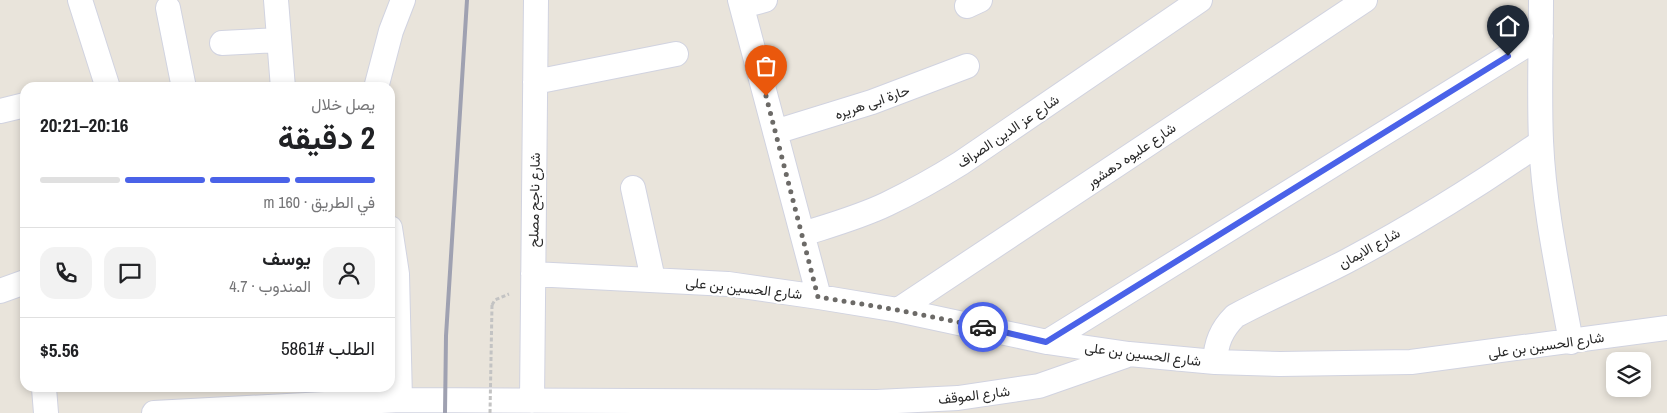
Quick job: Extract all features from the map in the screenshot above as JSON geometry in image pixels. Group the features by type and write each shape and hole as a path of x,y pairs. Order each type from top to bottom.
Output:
{"street":[{"path":"80,0 106,82"},
{"path":"276,0 282,82"},
{"path":"378,82 391,31 403,0"},
{"name":"شارع ناجح مصلح","path":"532,401 536,0"},
{"path":"765,0 741,3 818,297"},
{"name":"شارع عز الدين الصراف","path":"803,234 885,205 924,186 961,164 1200,0"},
{"name":"شارع عليوه دهشور","path":"898,310 1364,0"},
{"path":"1541,0 1541,142 1550,222 1571,342"},
{"path":"168,8 183,82"},
{"path":"1046,342 1541,36"},
{"path":"222,43 279,40"},
{"path":"535,82 676,54"},
{"name":"حارة ابى هريره","path":"775,132 872,102 967,66"},
{"path":"0,111 20,105"},
{"name":"شارع الايمان","path":"1215,362 1219,337 1226,325 1235,316 1397,234 1462,195 1541,142"},
{"path":"633,188 653,279"},
{"path":"395,261 397,274 400,400"},
{"name":"شارع الحسين بن على","path":"533,274 728,284 898,310 1046,342 1129,354 1215,362 1280,364 1411,362 1667,328"},
{"path":"0,291 20,284"},
{"name":"شارع الموقف","path":"154,413 400,400 877,402 958,398 1039,386 1129,354"},
{"path":"44,392 46,413"}],"path":[{"path":"490,413 492,306"}],"railway":[{"path":"445,413 446,336 467,0"}],"way so far":[{"path":"766,96 818,297 898,310 983,327"}],"route":[{"path":"983,327 1046,342 1508,56"}]}
